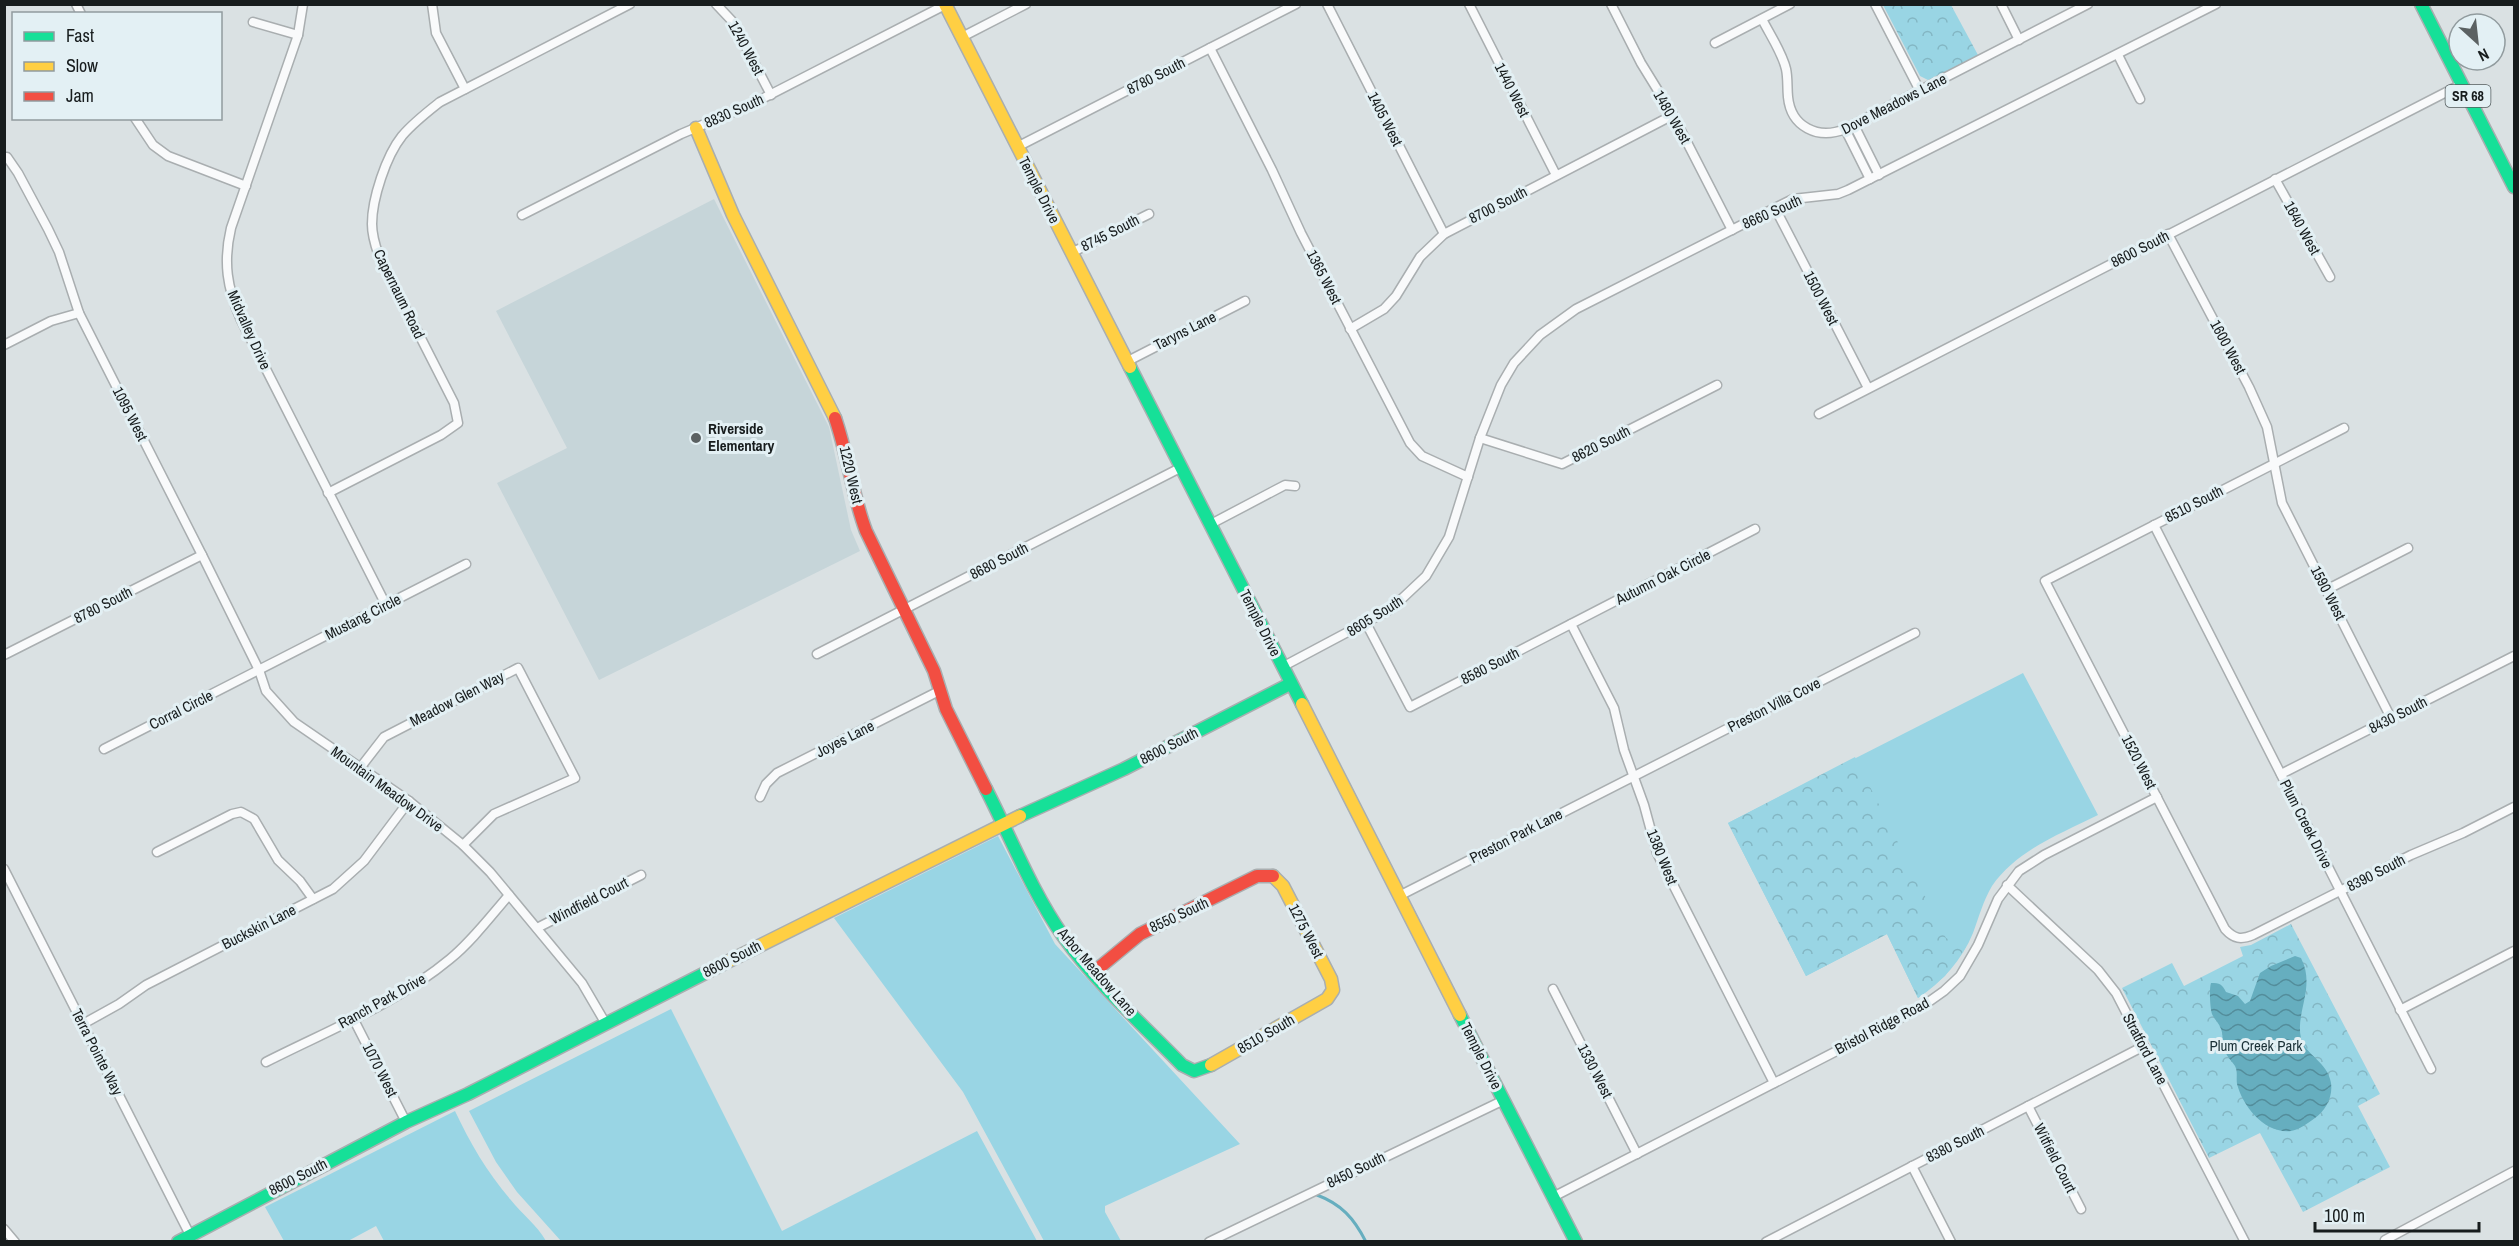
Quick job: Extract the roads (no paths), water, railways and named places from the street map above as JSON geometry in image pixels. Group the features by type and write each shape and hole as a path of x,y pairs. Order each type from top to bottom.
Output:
{"street":[{"name":"Midvalley Drive","path":"303,4 298,35 231,228 226,250 225,273 231,297 386,605"},
{"path":"432,4 436,33 465,89"},
{"name":"Capernaum Road","path":"328,493 441,435 458,423 454,403 379,256 373,238 373,208 380,183 399,139 416,120 432,108 630,4"},
{"name":"1240 West","path":"716,4 733,22 771,95"},
{"name":"8780 South","path":"1017,147 1296,4"},
{"name":"1405 West","path":"1327,4 1444,234"},
{"name":"1440 West","path":"1469,4 1556,175"},
{"name":"1480 West","path":"1611,4 1641,63 1673,115 1732,230"},
{"path":"1715,43 1790,4"},
{"path":"1875,4 1920,91"},
{"path":"2001,4 2019,40"},
{"name":"Dove Meadows Lane","path":"1762,19 1786,68 1788,95 1794,117 1803,127 1824,134 1854,125 2088,4"},
{"name":"SR 68","path":"2421,4 2514,187"},
{"name":"8830 South","path":"522,215 696,128 771,95 945,5"},
{"name":"Temple Drive","path":"945,5 1576,1242"},
{"path":"962,38 1025,5"},
{"name":"8660 South","path":"1480,438 1491,408 1510,370 1540,335 1576,309 1793,199 1838,194 1875,177 2214,5"},
{"path":"253,22 298,35"},
{"name":"1365 West","path":"1210,48 1350,329 1410,443 1422,456 1468,477"},
{"path":"2118,55 2140,99"},
{"name":"8600 South","path":"1819,414 2462,84"},
{"name":"8700 South","path":"1350,329 1384,309 1420,257 1444,234 1673,115"},
{"path":"136,120 153,146 168,156 246,186"},
{"path":"1854,125 1875,177"},
{"name":"1220 West","path":"696,128 733,215 835,417 844,444 857,507 866,531 934,671 939,691 1004,824"},
{"path":"1845,129 1875,177"},
{"name":"1095 West","path":"6,157 18,173 48,229 79,313 259,670"},
{"name":"1640 West","path":"2275,179 2330,277"},
{"name":"1500 West","path":"1775,208 1868,388"},
{"name":"8745 South","path":"1071,253 1149,213"},
{"name":"1600 West","path":"2168,234 2253,395 2267,427 2274,464"},
{"name":"Taryns Lane","path":"1126,362 1245,301"},
{"path":"4,345 51,321 79,313"},
{"name":"8620 South","path":"1480,438 1562,464 1717,385"},
{"name":"8510 South","path":"2045,581 2344,428"},
{"name":"8605 South","path":"1282,667 1391,609 1426,576 1449,537 1480,438"},
{"name":"1590 West","path":"2274,464 2282,504 2391,718"},
{"name":"8680 South","path":"817,654 1180,468"},
{"path":"1209,525 1285,485 1295,486"},
{"name":"Plum Creek Drive","path":"2154,525 2431,1069"},
{"name":"Autumn Oak Circle","path":"1571,624 1755,529"},
{"path":"2326,590 2408,548"},
{"name":"8780 South","path":"4,655 202,555"},
{"name":"Mustang Circle","path":"259,670 466,564"},
{"name":"1520 West","path":"2045,581 2225,929 2238,939"},
{"name":"8580 South","path":"1366,623 1410,707 1571,624"},
{"name":"1380 West","path":"1571,624 1614,708 1624,750 1644,805 1657,853 1774,1083"},
{"name":"Preston Villa Cove","path":"1634,777 1915,633"},
{"name":"8430 South","path":"2281,774 2514,656"},
{"name":"Meadow Glen Way","path":"360,768 384,737 518,668 575,778 494,814 463,845"},
{"name":"Corral Circle","path":"104,749 259,670"},
{"name":"Mountain Meadow Drive","path":"259,670 266,691 294,722 409,801 463,845 490,872 582,983 606,1024"},
{"name":"8600 South","path":"178,1242 406,1122 1004,824 1124,769 1290,684"},
{"name":"Joyes Lane","path":"760,797 766,783 777,773 939,691"},
{"name":"Preston Park Lane","path":"1399,896 1634,777"},
{"name":"Bristol Ridge Road","path":"1553,1197 1920,1008 1960,976 1970,962 1988,918 2007,885 2019,871 2044,855 2157,797"},
{"name":"Buckskin Lane","path":"83,1024 119,1004 146,985 333,889 364,861 409,801"},
{"name":"8390 South","path":"2238,939 2253,936 2514,807"},
{"path":"157,852 232,814 241,812 254,819 278,860 300,881 313,899"},
{"name":"Arbor Meadow Lane","path":"1004,824 1056,926 1094,972 1182,1065 1194,1071"},
{"name":"Terra Pointe Way","path":"4,869 190,1235"},
{"name":"Windfield Court","path":"537,928 641,874"},
{"name":"8550 South","path":"1094,972 1140,934 1257,876 1273,875"},
{"name":"1275 West","path":"1273,875 1283,886 1330,979 1333,990"},
{"name":"Stratford Lane","path":"2007,885 2109,982 2245,1242"},
{"name":"Ranch Park Drive","path":"266,1062 402,993 443,964 482,927 509,895"},
{"path":"2400,1010 2514,951"},
{"name":"1330 West","path":"1553,989 1637,1154"},
{"name":"8510 South","path":"1194,1071 1210,1066 1327,999 1333,990"},
{"name":"1070 West","path":"353,1018 406,1122"},
{"name":"8380 South","path":"1766,1242 2144,1047"},
{"name":"8450 South","path":"1209,1242 1504,1100"},
{"name":"Witfield Court","path":"2028,1106 2081,1209"},
{"path":"1912,1166 1951,1242"},
{"path":"2386,1240 2514,1171"},
{"path":"4,1229 15,1242"}],"water":[{"path":"2295,956 2301,958 2306,979 2301,1038 2303,1044 2326,1070 2331,1083 2331,1093 2328,1103 2319,1115 2297,1129 2281,1131 2264,1124 2244,1101 2237,1084 2236,1068 2224,1049 2221,1029 2212,1014 2210,990 2211,983 2219,984 2226,992 2238,996 2245,1004 2250,1001 2260,973"}],"waterway":[{"path":"1317,1195 1340,1207 1357,1226 1366,1242"}],"place":[{"name":"Riverside Elementary","path":"696,438"}],"park label":[{"name":"Plum Creek Park","path":"2256,1046"}]}
